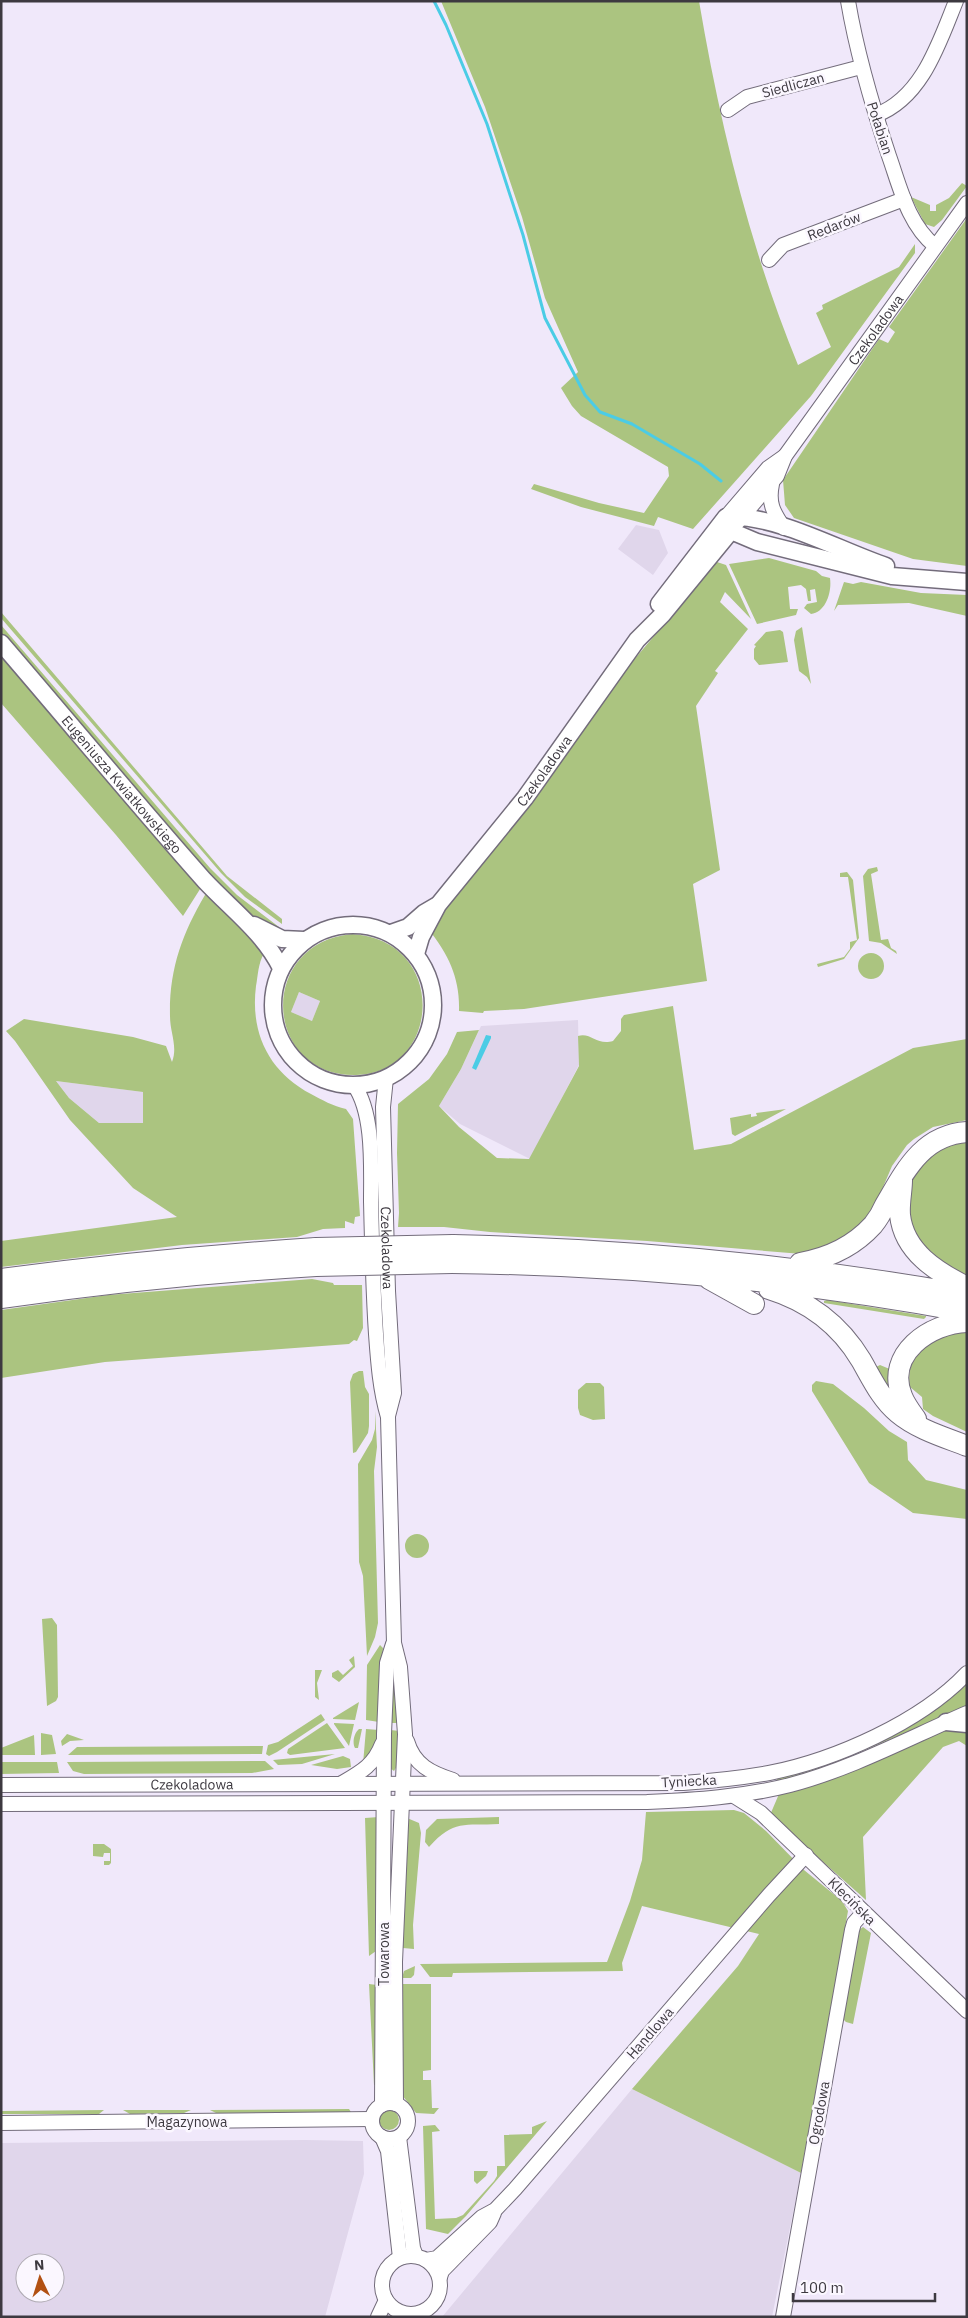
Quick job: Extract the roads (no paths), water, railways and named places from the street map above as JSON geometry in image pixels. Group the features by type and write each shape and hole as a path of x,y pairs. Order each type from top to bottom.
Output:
{"highway":[{"path":"783,1266 819,1259 847,1248 874,1224 912,1160 929,1145 952,1134 967,1132"},
{"path":"903,1177 900,1215 904,1232 913,1248 942,1275 967,1287"},
{"path":"1,1279 105,1265 214,1254 316,1257 647,1253 783,1266 967,1295"},
{"path":"452,1254 571,1266 701,1275 863,1295 967,1312"},
{"path":"1,1298 107,1283 215,1272 316,1257"},
{"path":"701,1275 754,1304"},
{"path":"727,1278 774,1290 819,1313 848,1341 890,1405 910,1422 967,1446"},
{"path":"931,1431 916,1418 902,1398 898,1381 901,1364 910,1347 926,1333 944,1325 967,1322"}],"main road":[{"path":"733,521 784,528 827,542 915,578"},
{"path":"733,521 757,542 860,569 892,576 967,582"},
{"name":"Czekoladowa","path":"416,954 421,937 438,905 525,798 644,632 663,614 733,521"},
{"name":"Eugeniusza Kwiatkowskiego","path":"1,643 205,880 248,922 271,949 281,968"},
{"name":"Czekoladowa","path":"391,933 408,927 424,913 438,905"},
{"name":"Eugeniusza Kwiatkowskiego","path":"248,922 282,939 304,940"},
{"path":"348,924 374,927 391,933 406,943 416,954 430,981 434,1000 432,1017 425,1039 414,1057 397,1072 367,1084 334,1083 311,1074 296,1061 284,1045 276,1028 273,1008 274,992 281,968 288,957 304,940 334,926 348,924"},
{"path":"946,1722 967,1724"}],"street":[{"name":"Połabian","path":"848,1 861,67 904,199 918,228 935,246"},
{"path":"876,115 889,110 903,100 924,71 937,47 956,1"},
{"name":"Siedliczan","path":"728,110 747,97 861,67"},
{"name":"Redarów","path":"769,260 783,245 904,199"},
{"name":"Czekoladowa","path":"733,521 772,484 785,456 967,203"},
{"name":"Czekoladowa","path":"733,521 768,468 785,456"},
{"path":"772,484 770,503 774,514 784,528"},
{"name":"Czekoladowa","path":"386,1078 382,1107 388,1291 394,1393 388,1417"},
{"name":"Czekoladowa","path":"1,1804 403,1803 405,1734 400,1667 394,1643 388,1417 381,1393 374,1293 370,1166 365,1109 363,1100 354,1085"},
{"name":"Czekoladowa","path":"384,1803 387,1664 394,1643"},
{"name":"Tyniecka","path":"384,1783 683,1783 771,1772 804,1764 885,1731 921,1710 961,1681 967,1673"},
{"name":"Tyniecka","path":"403,1803 647,1802 734,1796 765,1791 830,1771 967,1713"},
{"path":"342,1783 368,1768 377,1757 384,1734"},
{"path":"405,1734 413,1756 423,1768 440,1776 463,1783"},
{"name":"Czekoladowa","path":"1,1785 384,1783"},
{"path":"761,1813 765,1791"},
{"name":"Klecińska","path":"734,1796 761,1813 967,2011"},
{"name":"Towarowa","path":"384,1803 389,2104"},
{"name":"Towarowa","path":"389,2104 403,1803"},
{"name":"Handlowa","path":"440,2277 442,2271 490,2222 495,2210 574,2122 775,1888 806,1856"},
{"name":"Ogrodowa","path":"783,2317 852,1930 854,1923 863,1913"},
{"path":"382,2137 390,2139 399,2137 406,2128 408,2120 405,2112 389,2104 375,2110 372,2119 374,2129 382,2137 388,2151 400,2258"},
{"name":"Magazynowa","path":"1,2123 372,2119"},
{"path":"399,2137 412,2248 440,2277 439,2292 431,2308 401,2315 386,2300 383,2284 385,2271 390,2264 400,2258 421,2258"},
{"name":"Handlowa","path":"421,2258 437,2258 482,2217 495,2210"},
{"path":"378,2317 386,2300"}],"water":[{"path":"486,1035 491,1036 491,1038 476,1070 472,1068"}],"waterway":[{"path":"434,1 446,25 487,124 523,235 545,318 585,395 600,412 632,424 700,464 721,481"}]}
